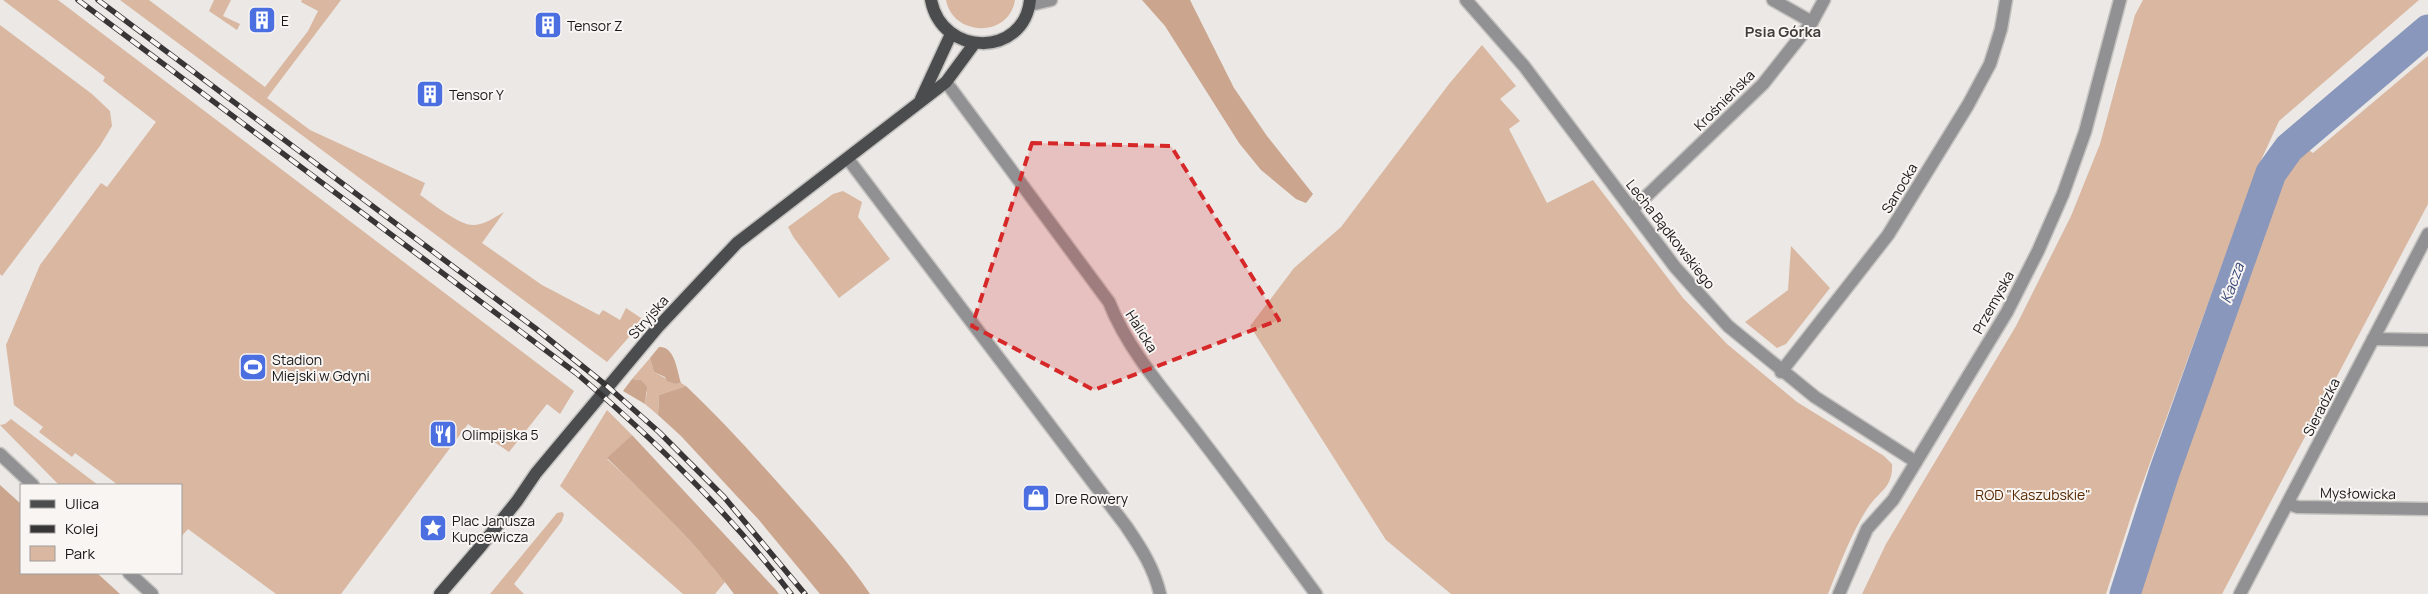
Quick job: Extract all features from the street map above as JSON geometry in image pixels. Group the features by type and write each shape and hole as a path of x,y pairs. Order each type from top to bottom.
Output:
{"main road":[{"path":"930,0 941,25 950,34 974,44 992,43 1009,35 1022,22 1030,2"},
{"name":"Stryjska","path":"920,101 950,34"},
{"name":"Stryjska","path":"440,594 506,516 536,473 688,294 737,243 946,82 974,44"}],"street":[{"path":"1030,2 1050,0"},
{"name":"Lecha Bądkowskiego","path":"1466,0 1524,66 1675,267 1722,320 1781,372 1815,397 1916,462"},
{"path":"1772,0 1812,22"},
{"name":"Krośnieńska","path":"1632,210 1762,84 1812,22 1824,0"},
{"name":"Sanocka","path":"1781,372 1888,235 1968,105 1990,64 2001,29 2006,0"},
{"name":"Przemyska","path":"1839,594 1867,529 1893,500 2006,312 2042,243 2063,194 2085,132 2120,0"},
{"name":"Halicka","path":"946,82 1110,302 1120,328 1162,388 1316,594"},
{"path":"848,159 1126,526 1156,575 1160,594"},
{"name":"Sieradzka","path":"2240,594 2428,234"},
{"path":"2373,339 2428,340"},
{"path":"0,454 31,484"},
{"name":"Mysłowicka","path":"2288,504 2298,507 2428,509"},
{"path":"130,574 152,594"}],"highlighted area":[{"path":"1032,143 1171,146 1279,320 1094,390 972,326"}],"green space":[{"name":"Stadion Miejski w Gdyni","path":"3,0 58,0 574,391 560,414 547,404 509,452 468,424 341,594 276,594 188,529 182,536 182,484 117,484 75,453 72,457 39,432 43,427 14,405 6,345 40,265 101,183 107,187 156,122 103,81 105,77"},
{"path":"120,0 149,0 265,87 308,31 318,11 301,2 302,0 341,0 267,98 310,130 425,183 420,195 462,222 475,225 490,220 504,212 482,243 542,285 599,315 603,310 620,320 626,308 644,320 607,362"},
{"path":"214,0 231,0 223,16 240,24 237,30 209,11"},
{"path":"946,0 1015,0 1011,12 1003,21 981,28 969,26 959,21 951,12"},
{"name":"ROD \"Kaszubskie\"","path":"2143,0 2419,0 2279,121 2257,169 2135,504 2106,594 1862,594 1886,544 2016,326 2071,216 2100,144 2135,15"},
{"path":"0,25 92,94 110,111 112,126 100,146 2,276 0,274"},
{"path":"1482,45 1516,86 1500,99 1520,121 1509,129 1547,203 1593,180 1683,298 1727,344 1797,402 1884,456 1892,464 1891,478 1869,506 1857,527 1828,594 1451,594 1386,540 1250,326 1294,268 1341,227 1449,84"},
{"path":"2428,56 2428,204 2222,594 2133,594 2157,513 2216,360 2260,222 2286,162 2303,146 2313,153"},
{"path":"843,191 862,202 858,217 890,259 839,298 794,238 788,227 833,194"},
{"path":"1791,246 1830,288 1786,344 1777,348 1745,322 1788,290"},
{"path":"650,358 654,372 676,384 681,383 686,386 659,395 658,415 645,404 647,392 641,380 632,379"},
{"path":"607,410 632,435 607,459 657,505 722,576 725,582 715,594 683,594 560,486"},
{"path":"11,419 97,484 58,484 0,425 5,424"},
{"path":"562,512 564,514 562,521 514,584 524,594 490,594 557,513"}],"shaded area":[{"path":"1142,0 1190,0 1234,88 1267,136 1313,194 1306,203 1296,199 1261,170 1239,143 1165,26"},
{"path":"659,347 669,351 672,355 681,383 676,384 667,381 665,377 654,372 650,358"},
{"path":"632,379 641,380 647,387 645,404 623,391"},
{"path":"686,386 725,425 820,530 870,594 820,594 759,520 681,436 658,415 659,395"},
{"path":"632,435 779,594 734,594 689,540 607,458"},
{"path":"0,485 20,503 20,574 98,574 120,594 0,594"}],"waterway":[{"name":"Kacza","path":"2125,594 2164,473 2271,173 2289,148 2428,30"}],"railway":[{"path":"78,0 576,373 634,424 690,478 742,534 791,594"},
{"path":"98,0 535,328 607,386 659,432 724,497 805,594"}],"place":[{"name":"E","path":"262,20"},
{"name":"Tensor Z","path":"548,25"},
{"name":"Tensor Y","path":"430,94"},
{"name":"Stadion Miejski w Gdyni","path":"253,367"},
{"name":"Olimpijska 5","path":"443,434"},
{"name":"Dre Rowery","path":"1036,498"},
{"name":"Plac Janusza Kupcewicza","path":"433,528"}],"district":[{"name":"Psia Górka","path":"1783,31"}]}
